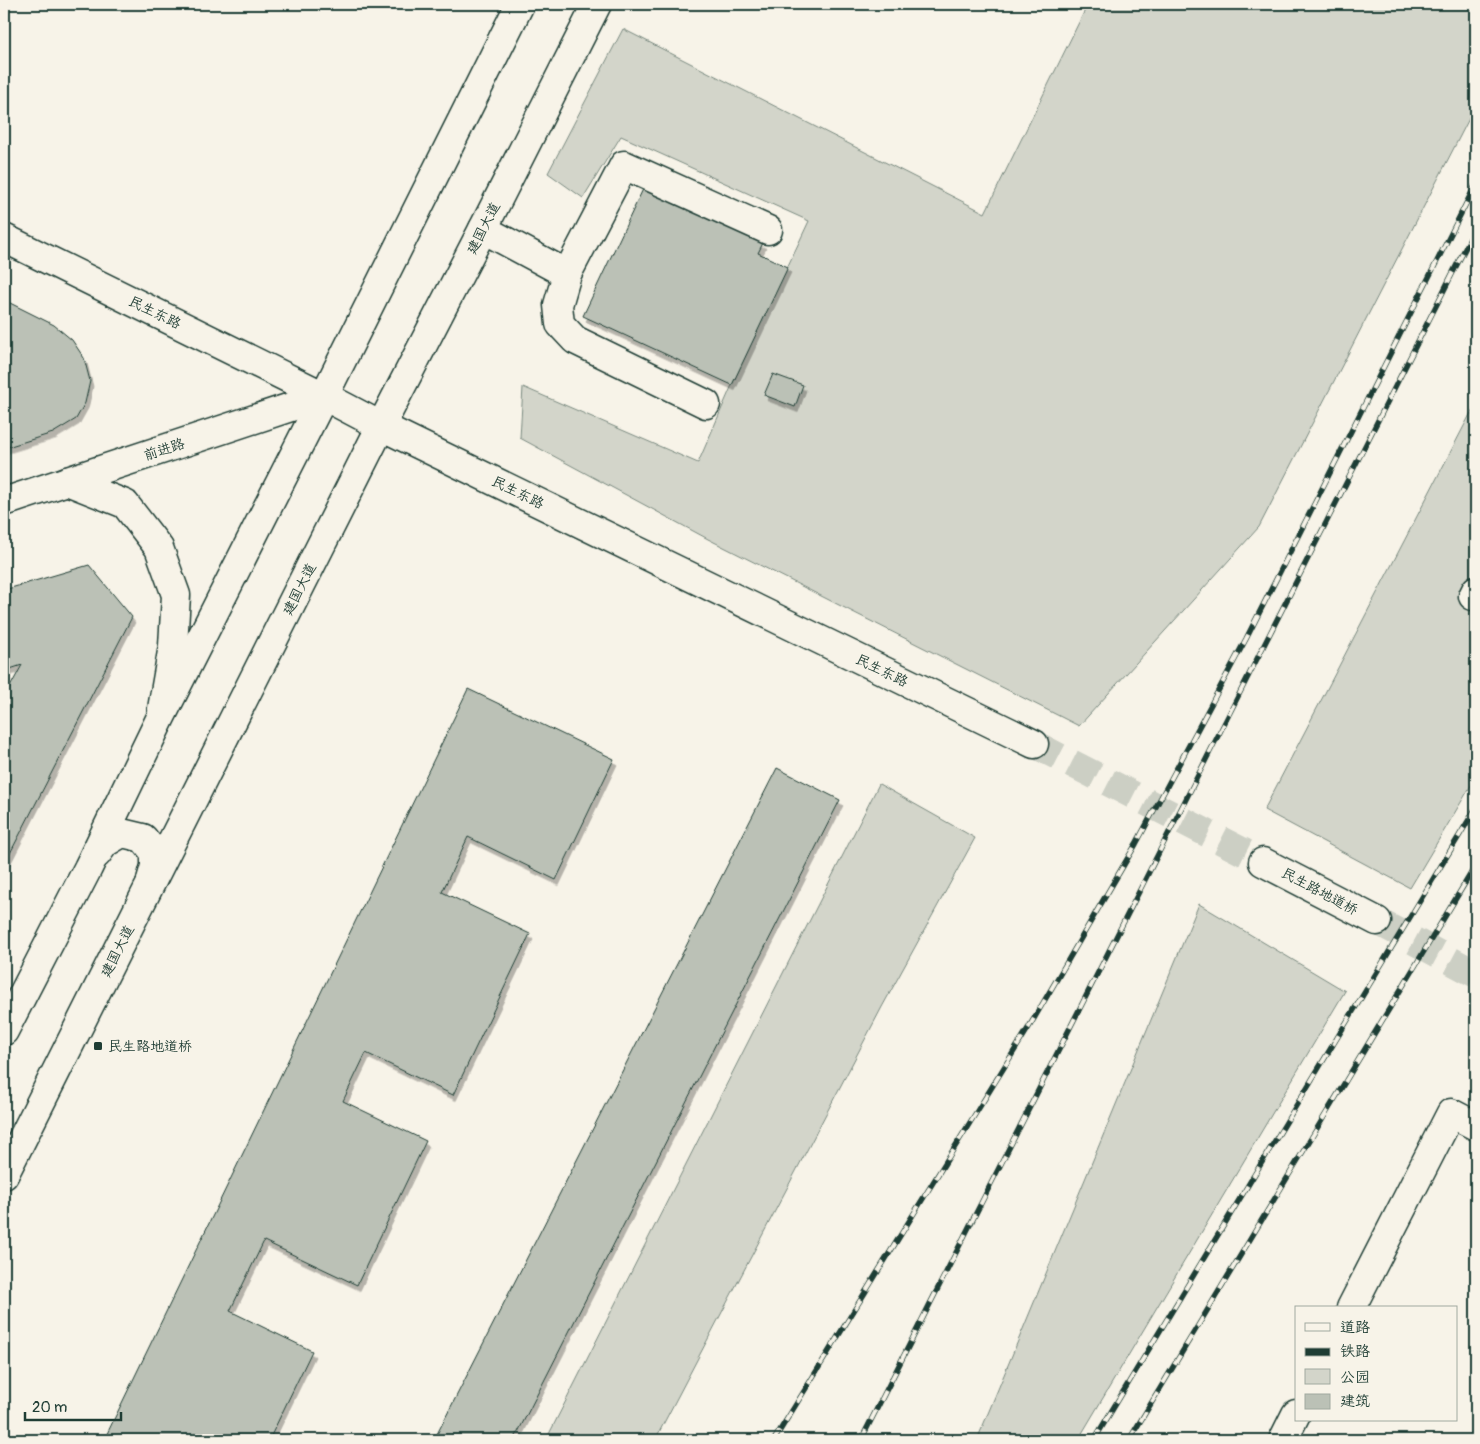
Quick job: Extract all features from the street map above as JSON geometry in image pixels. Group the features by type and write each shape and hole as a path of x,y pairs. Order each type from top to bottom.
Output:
{"main road":[{"path":"4,1031 88,868 161,717 520,4"},
{"name":"建国大道","path":"4,1175 596,4"},
{"path":"706,404 575,340 560,324 558,305 567,274 624,165 768,230"},
{"path":"483,229 567,274"},
{"name":"民生东路","path":"4,238 381,426 1034,744"},
{"name":"前进路","path":"4,502 324,396"},
{"path":"67,481 125,504 159,548 176,595 173,646 161,717"},
{"path":"88,868 104,843 122,833 143,838 155,853 155,866 148,888"},
{"name":"民生路地道桥","path":"1263,862 1377,921"},
{"path":"1352,1306 1451,1113 1476,1126"},
{"path":"1283,1440 1295,1416"}],"green space":[{"path":"1088,4 1476,4 1476,105 1259,527 1079,726 708,539 520,438 523,387 698,463 732,385 809,221 621,136 583,198 548,173 623,29 985,213"},
{"path":"1476,403 1476,777 1410,888 1264,810"},
{"path":"879,784 975,838 882,1007 655,1440 546,1440"},
{"path":"1199,904 1345,991 1078,1440 977,1440"}],"building":[{"path":"644,187 763,243 758,253 788,267 732,385 583,316"},
{"path":"4,300 54,325 72,340 84,358 90,381 85,403 76,419 53,433 4,448"},
{"path":"773,374 803,385 795,407 764,395"},
{"path":"89,565 132,617 4,865 4,698 22,665 4,671 4,590"},
{"path":"468,689 614,759 556,880 468,837 442,892 530,934 453,1095 366,1053 343,1101 426,1141 357,1285 264,1241 230,1311 312,1351 269,1440 104,1440"},
{"path":"777,768 840,800 514,1440 434,1440"}],"tunnel":[{"path":"1034,744 1263,862"},
{"path":"1377,921 1476,974"}],"railway":[{"path":"774,1440 1029,1027 1136,844 1246,639 1476,184"},
{"path":"861,1440 1476,227"},
{"path":"1094,1440 1476,808"},
{"path":"1129,1440 1476,865"}],"place":[{"name":"民生路地道桥","path":"98,1046"}]}
